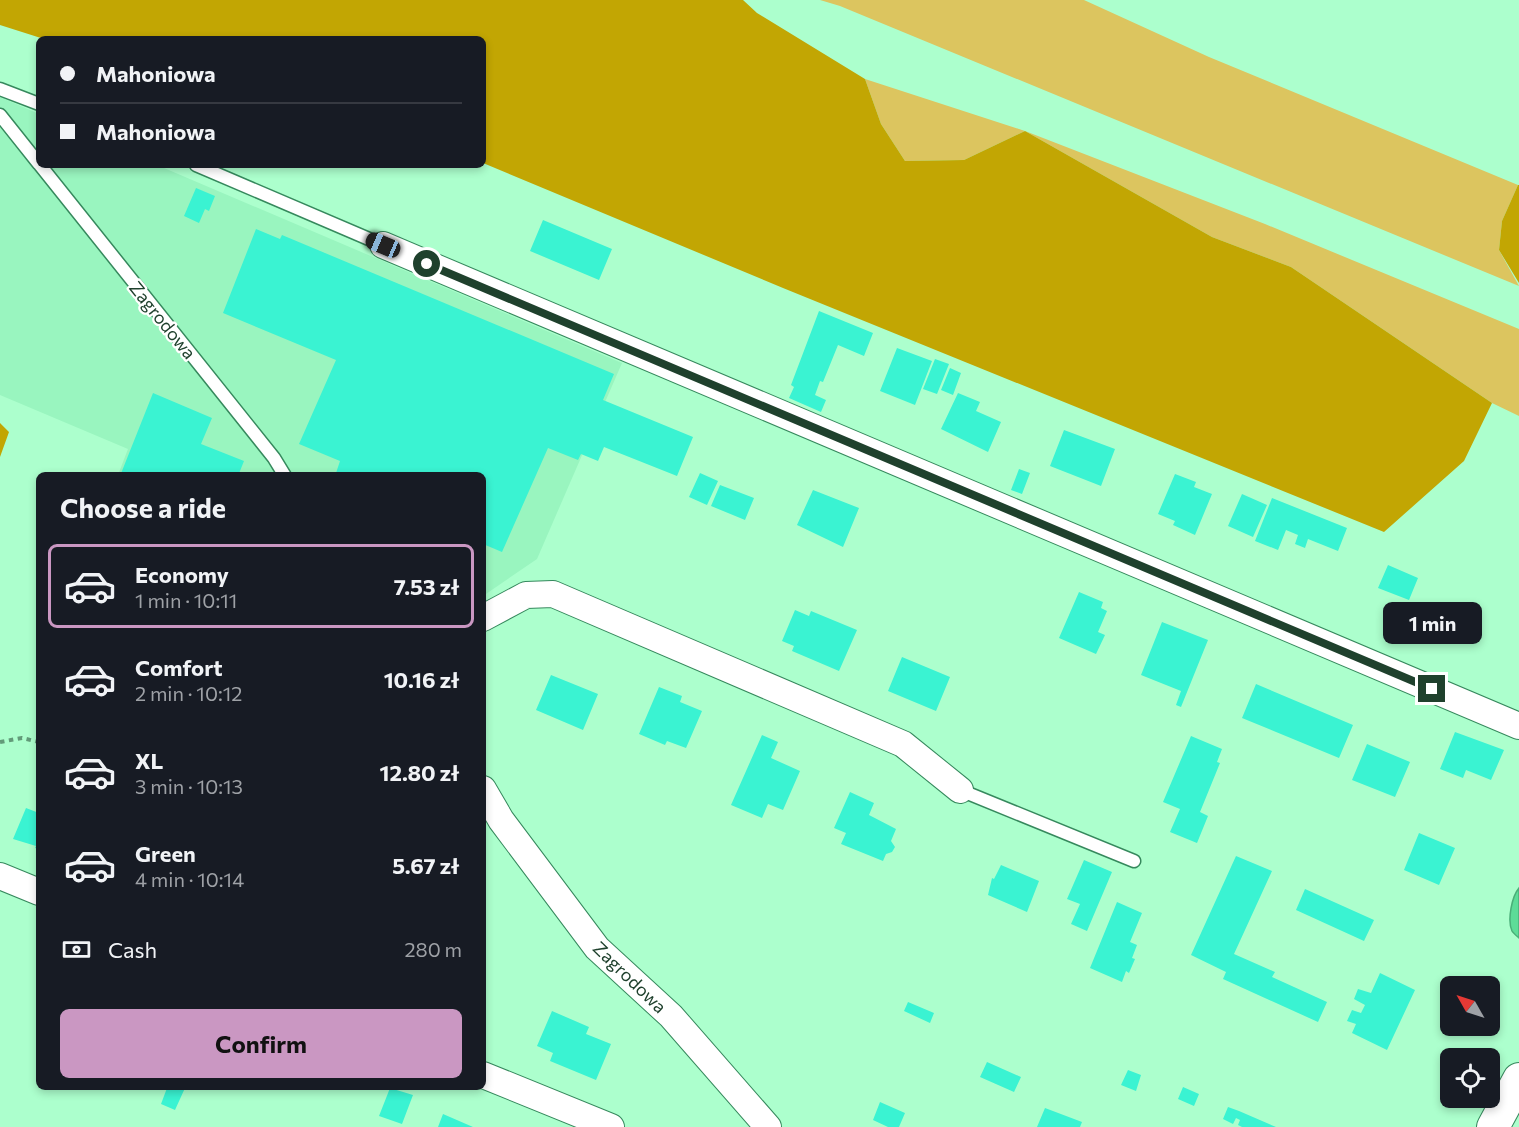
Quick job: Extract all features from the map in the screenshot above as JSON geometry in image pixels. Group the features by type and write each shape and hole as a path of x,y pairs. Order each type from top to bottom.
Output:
{"street":[{"path":"383,245 1519,726"},
{"path":"486,616 526,595 553,594 903,744 960,790"},
{"name":"Zagrodowa","path":"486,794 501,820 597,948 671,1016 768,1127"},
{"path":"0,876 36,891"},
{"path":"486,1076 611,1127"},
{"path":"1493,1127 1519,1079"}],"lane":[{"path":"0,89 36,103"},
{"name":"Zagrodowa","path":"0,115 36,161"},
{"name":"Zagrodowa","path":"41,168 274,458 283,472"},
{"path":"203,168 383,245"},
{"path":"960,790 1134,861"}],"path":[{"path":"0,742 22,738 36,741"}],"shaded area":[{"path":"0,0 743,0 757,13 865,79 881,124 905,161 964,160 1025,131 1212,237 1291,267 1492,403 1464,461 1384,532 783,288 486,164 486,36 36,36 0,25"},
{"path":"820,0 1084,0 1209,57 1518,185 1502,221 1499,250 1519,286 840,6"},
{"path":"865,79 1025,131 964,160 905,161 881,124"},
{"path":"0,97 36,113 36,168 164,168 622,363 537,559 486,594 486,472 119,472 128,449 0,395"},
{"path":"1025,131 1265,224 1519,329 1519,416 1492,403 1291,267 1212,237"},
{"path":"1518,185 1519,283 1499,250 1502,221"},
{"path":"0,423 9,432 0,457"},
{"path":"1519,888 1519,938 1512,931 1510,915 1512,902"}],"building":[{"path":"196,188 215,196 209,211 205,209 199,223 184,216"},
{"path":"543,220 612,249 599,280 530,251"},
{"path":"256,229 280,239 282,235 614,374 603,400 693,437 677,476 604,447 598,461 581,454 578,460 548,448 502,552 486,545 486,472 336,472 340,461 299,444 336,360 223,313"},
{"path":"819,311 873,333 864,356 838,345 823,382 820,381 815,395 826,400 821,412 789,398 794,387 791,385"},
{"path":"897,348 932,361 915,405 880,391"},
{"path":"935,359 949,364 937,394 923,389"},
{"path":"950,368 961,373 953,395 941,390"},
{"path":"153,393 212,418 201,444 244,461 240,472 122,472"},
{"path":"958,393 980,402 976,411 1001,422 988,452 941,429"},
{"path":"1064,430 1115,449 1101,486 1050,466"},
{"path":"1019,469 1030,473 1022,494 1011,490"},
{"path":"700,473 718,481 707,505 689,497"},
{"path":"1175,474 1196,482 1194,487 1212,494 1195,535 1173,525 1175,521 1158,514"},
{"path":"720,485 754,498 745,520 711,506"},
{"path":"813,490 859,508 843,547 797,525"},
{"path":"1242,494 1267,505 1253,537 1228,526"},
{"path":"1272,498 1347,528 1338,551 1308,539 1305,548 1295,544 1298,535 1286,530 1278,550 1255,541"},
{"path":"1388,565 1418,578 1409,600 1378,588"},
{"path":"1079,592 1103,602 1101,608 1107,611 1098,632 1105,635 1096,654 1059,638"},
{"path":"795,610 809,616 811,611 857,630 839,671 792,651 794,646 782,641"},
{"path":"1162,622 1208,640 1181,707 1176,705 1181,691 1141,675"},
{"path":"902,657 950,677 936,711 888,691"},
{"path":"551,675 598,694 583,730 536,710"},
{"path":"1256,684 1353,725 1339,758 1242,718"},
{"path":"659,687 682,696 680,702 702,711 686,748 667,741 665,745 639,734"},
{"path":"1455,732 1504,750 1491,780 1466,770 1463,778 1440,769"},
{"path":"762,735 778,742 771,758 800,771 783,810 768,804 762,818 731,805"},
{"path":"1191,736 1222,749 1217,762 1220,763 1200,812 1208,816 1197,843 1170,832 1180,809 1163,802"},
{"path":"1367,744 1410,762 1395,797 1352,780"},
{"path":"850,792 874,803 869,815 896,829 891,841 895,847 892,852 886,854 883,861 841,844 846,833 834,828"},
{"path":"26,808 36,812 36,846 13,839"},
{"path":"1419,833 1455,848 1439,885 1404,870"},
{"path":"1236,856 1272,871 1234,954 1275,972 1272,977 1327,1002 1318,1022 1223,979 1226,972 1191,955"},
{"path":"1084,860 1112,872 1087,931 1071,924 1080,904 1067,899"},
{"path":"1001,865 1039,881 1027,912 988,895 992,878 994,879"},
{"path":"1305,889 1374,920 1364,941 1296,910"},
{"path":"1117,902 1142,913 1130,942 1137,945 1132,958 1135,959 1129,973 1126,971 1122,982 1090,968"},
{"path":"1380,973 1415,990 1387,1050 1352,1033 1356,1024 1347,1021 1352,1010 1361,1013 1365,1005 1354,999 1358,989 1371,993"},
{"path":"908,1002 934,1013 930,1023 904,1011"},
{"path":"552,1011 589,1027 586,1034 611,1044 596,1080 550,1061 553,1053 537,1046"},
{"path":"987,1062 1021,1077 1014,1092 980,1077"},
{"path":"1128,1070 1141,1075 1136,1091 1121,1085"},
{"path":"1183,1087 1199,1094 1194,1106 1178,1099"},
{"path":"166,1090 184,1090 175,1110 161,1104"},
{"path":"389,1090 413,1095 402,1124 379,1116"},
{"path":"880,1102 905,1113 899,1127 888,1127 873,1120"},
{"path":"1228,1107 1276,1127 1242,1127 1238,1125 1240,1120 1236,1118 1233,1124 1223,1119"},
{"path":"1045,1108 1082,1122 1080,1127 1037,1127"},
{"path":"443,1114 473,1127 438,1127"}],"route":[{"path":"427,264 1432,689"}]}
